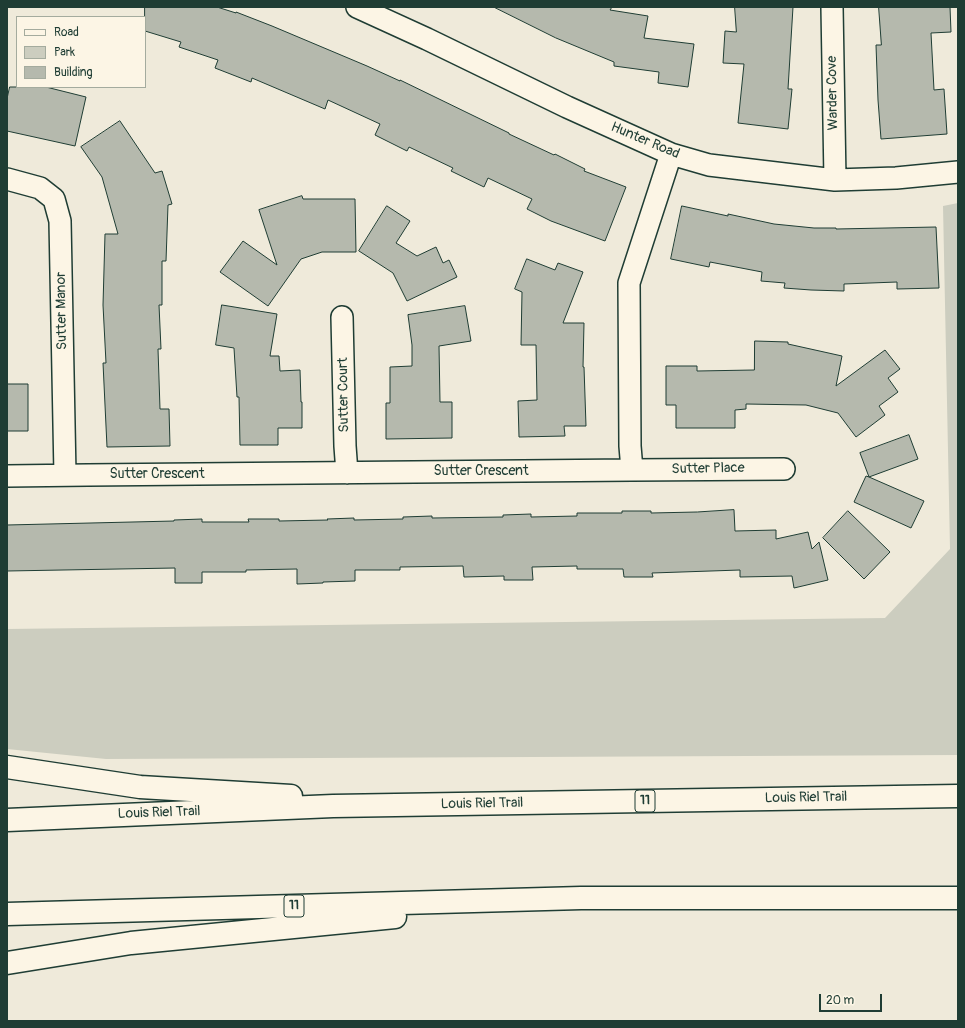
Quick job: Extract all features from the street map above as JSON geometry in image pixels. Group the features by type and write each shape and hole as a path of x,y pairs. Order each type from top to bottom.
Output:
{"highway":[{"path":"7,767 140,787 293,796 333,806"},
{"name":"Louis Riel Trail","path":"7,820 333,806 958,796"},
{"path":"7,963 131,943 581,898"},
{"name":"11","path":"7,914 581,898 958,898"}],"street":[{"name":"Hunter Road","path":"357,7 427,39 567,107 671,154 710,165 835,180 896,178 958,172"},
{"name":"Warder Cove","path":"832,7 835,180"},
{"path":"632,470 630,446 629,282 671,154"},
{"name":"Sutter Manor","path":"7,179 40,188 54,199 60,221 65,475"},
{"name":"Sutter Court","path":"342,317 347,472"},
{"name":"Sutter Place","path":"632,470 784,468"},
{"name":"Sutter Crescent","path":"7,476 632,470"}],"green space":[{"path":"958,203 958,755 106,759 7,749 7,629 885,618 950,549 943,206"}],"building":[{"path":"145,7 217,7 236,12 400,80 509,134 554,155 555,154 585,169 584,171 626,187 605,241 551,221 527,209 532,199 488,178 484,187 451,171 453,168 409,147 407,151 375,135 380,124 328,100 325,109 252,78 251,82 215,68 218,60 179,47 181,42 146,31"},
{"path":"494,7 612,7 610,10 648,16 644,38 694,44 688,87 658,83 659,72 614,66 614,62 556,38"},
{"path":"735,7 793,7 788,89 792,89 788,129 738,123 744,64 723,63 725,31 736,32"},
{"path":"879,7 950,7 951,32 931,33 934,90 944,89 947,134 881,139 876,45 881,45"},
{"path":"10,87 50,88 86,97 75,146 7,131 7,99"},
{"path":"120,121 155,173 162,171 172,204 168,205 166,261 162,261 162,305 159,305 161,349 158,349 160,409 169,409 170,446 107,447 103,363 106,363 103,305 105,234 118,234 102,177 81,147"},
{"path":"302,196 303,199 355,199 356,252 322,252 301,259 268,306 220,272 243,241 277,265 259,210"},
{"path":"387,206 410,221 396,243 417,256 436,247 443,263 449,260 457,277 407,301 393,273 359,251"},
{"path":"682,206 774,224 814,228 936,227 939,288 897,289 897,282 844,284 844,291 784,288 785,283 761,281 762,272 710,262 709,267 671,259"},
{"path":"527,259 555,270 558,263 583,272 563,323 584,323 583,367 586,426 564,426 565,436 519,437 518,401 537,400 536,345 521,345 522,292 515,289"},
{"path":"222,305 277,314 270,356 279,356 280,371 300,370 302,428 278,428 278,445 240,445 239,397 237,397 234,348 216,345"},
{"path":"465,306 471,341 439,346 440,402 452,402 452,438 386,439 386,403 390,403 390,367 412,366 412,345 408,315"},
{"path":"755,341 788,342 788,344 842,356 836,386 885,350 900,369 888,378 898,392 879,406 885,415 856,437 838,413 806,405 746,404 746,409 735,410 735,428 676,428 676,405 666,405 666,366 697,366 697,371 754,370"},
{"path":"7,384 28,384 28,431 7,431"},
{"path":"909,435 918,459 869,477 860,453"},
{"path":"866,476 924,501 911,528 854,502"},
{"path":"734,510 735,531 776,530 776,539 808,532 812,549 819,542 828,580 794,588 792,576 740,577 740,570 652,573 653,577 624,577 623,569 577,569 577,566 532,567 533,580 504,580 504,576 464,577 463,566 400,567 400,570 355,570 355,581 297,584 297,569 246,570 246,572 202,572 202,583 175,583 175,568 7,571 7,525 202,519 202,522 249,522 248,519 279,519 279,521 354,518 354,520 403,519 403,517 432,516 432,518 503,517 503,515 531,514 531,517 577,516 577,513 622,513 622,511 651,511 651,513"},
{"path":"848,511 890,552 864,579 823,538"}]}
